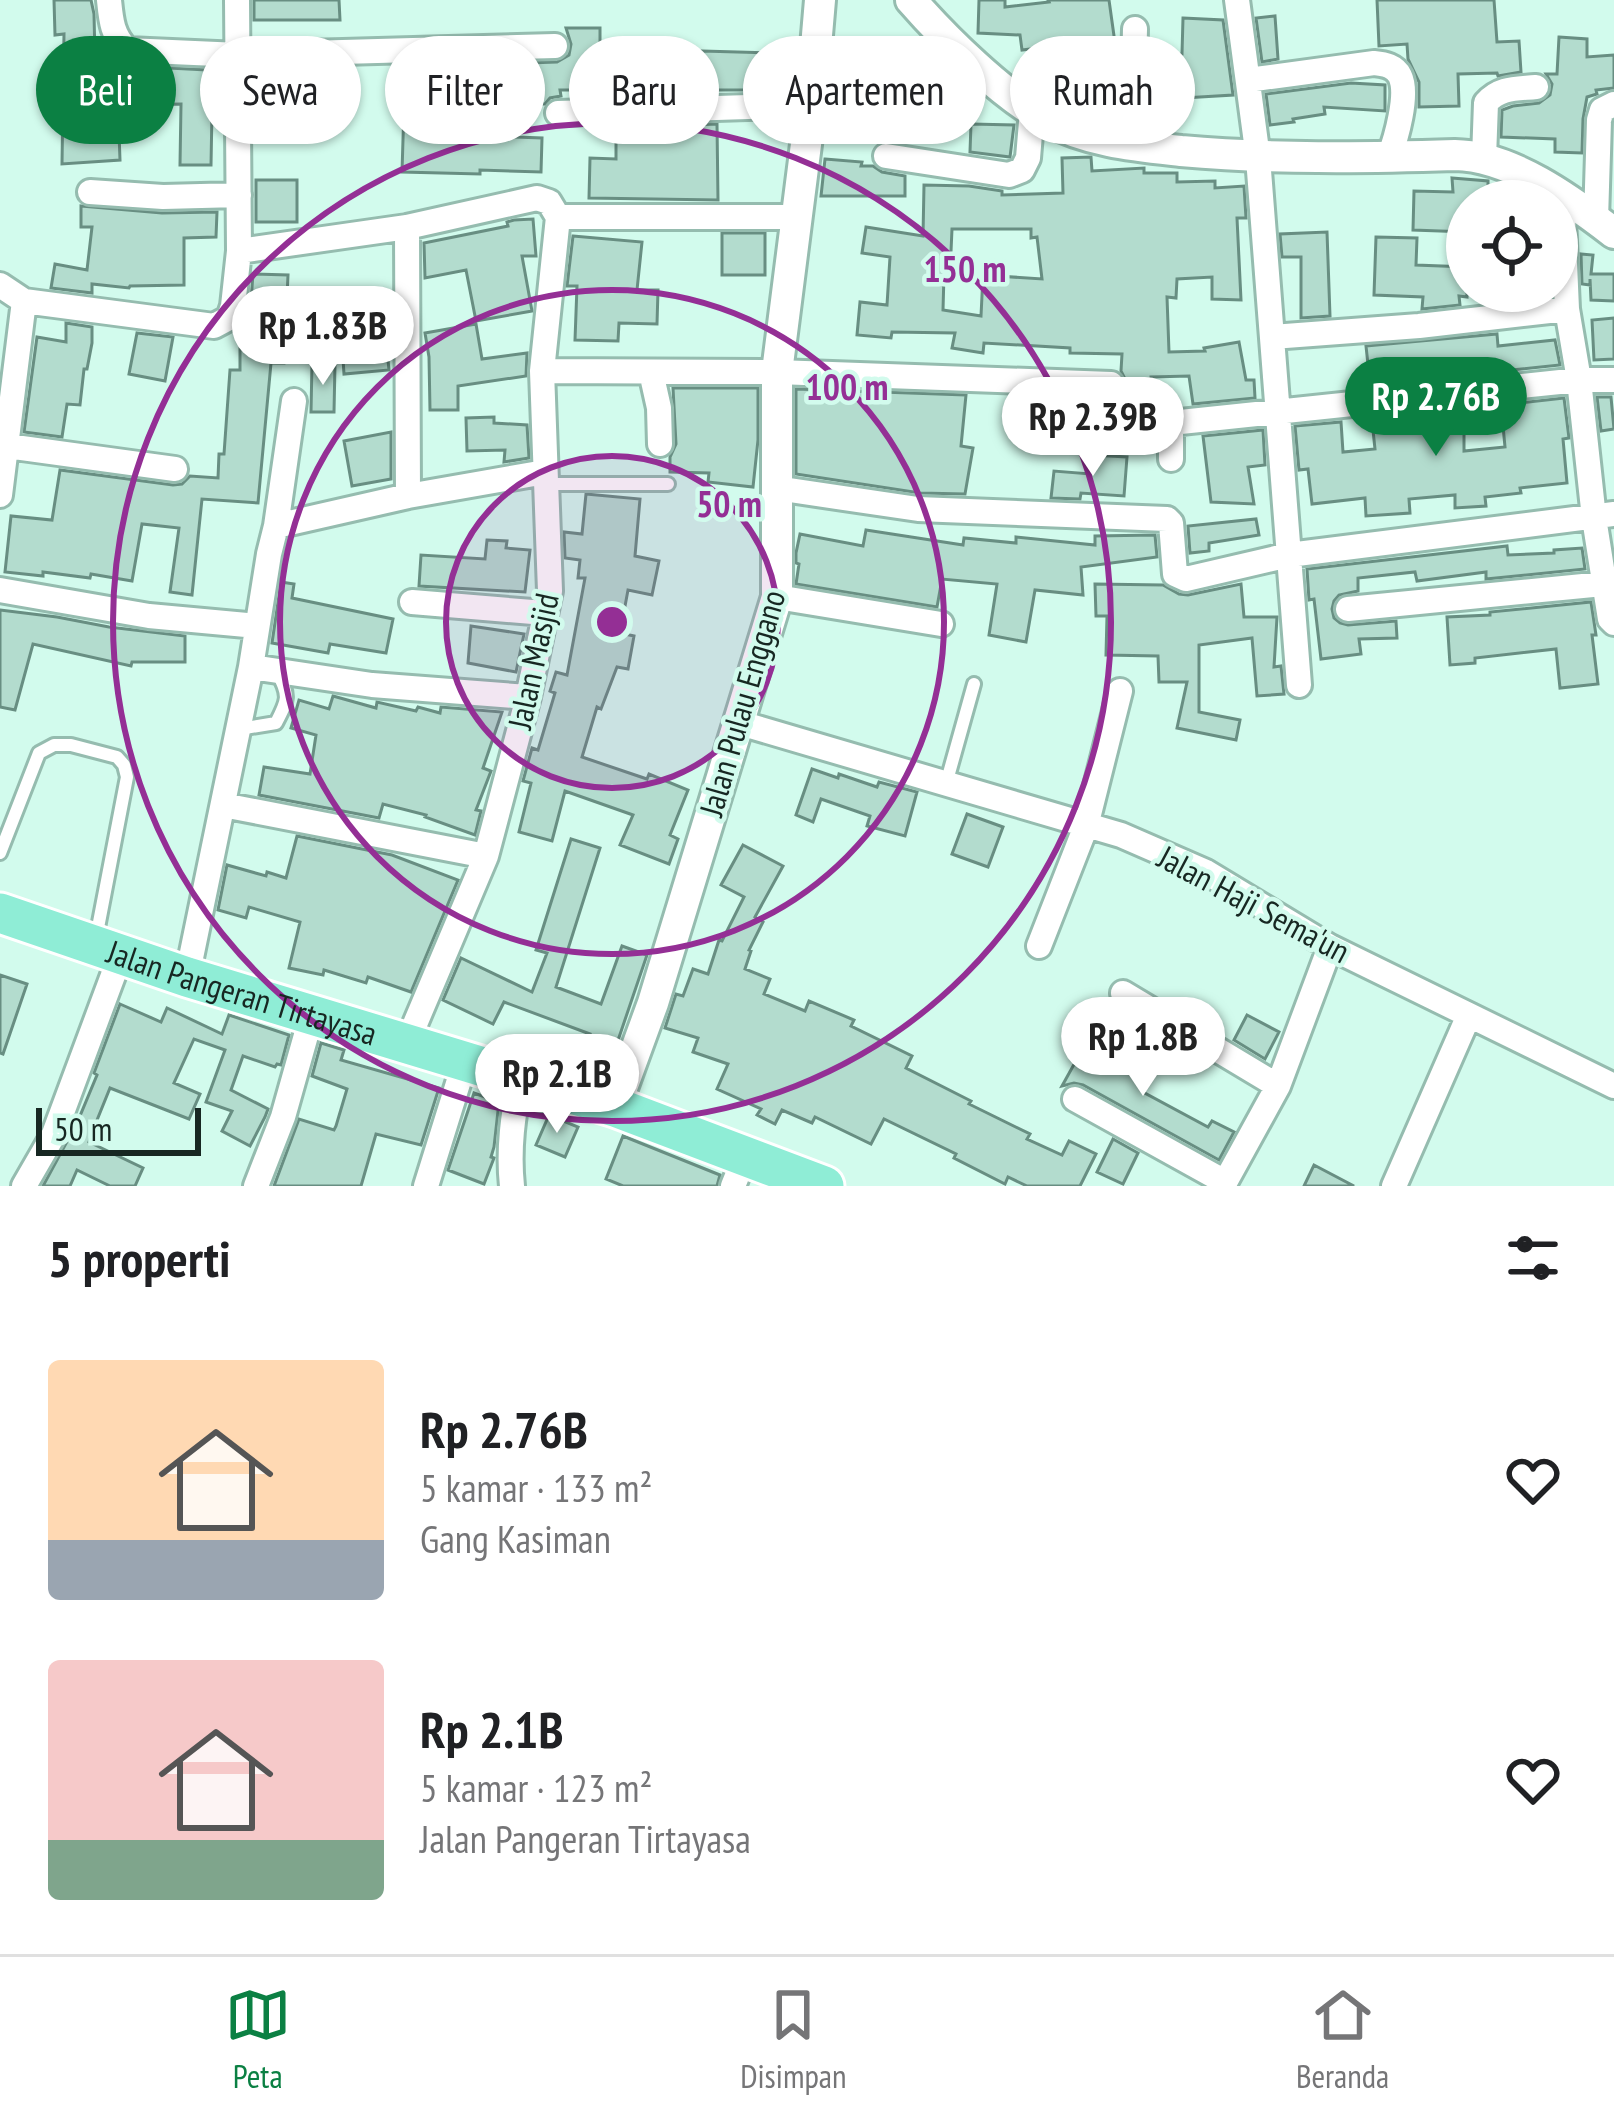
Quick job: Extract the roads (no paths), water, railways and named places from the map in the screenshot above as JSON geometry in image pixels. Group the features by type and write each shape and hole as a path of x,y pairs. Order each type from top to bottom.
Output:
{"main road":[{"name":"Jalan Pangeran Tirtayasa","path":"0,913 187,977 616,1107 739,1170 824,1186"}],"street":[{"path":"109,0 112,29 127,50 200,53"},
{"path":"237,0 238,36"},
{"name":"Jalan Pulau Enggano","path":"817,36 820,0"},
{"path":"911,0 1010,92"},
{"path":"1237,0 1258,158 1299,685"},
{"path":"1132,146 1135,29"},
{"path":"361,52 555,46"},
{"path":"1248,80 1388,64 1399,73 1402,84 1399,124 1389,157"},
{"path":"1484,158 1486,103 1507,89 1536,87"},
{"path":"1605,226 1599,120 1602,110 1614,104"},
{"path":"558,113 743,107"},
{"path":"0,285 24,301 214,326 229,318 238,251 239,144"},
{"name":"Jalan Pulau Enggano","path":"616,1107 653,1003 777,596 777,372 807,144"},
{"path":"886,156 1009,175 1022,170 1029,144"},
{"path":"1125,144 1258,158 1455,154 1502,164 1532,180"},
{"path":"90,192 239,195"},
{"path":"238,251 406,227 537,198 549,202 558,217 797,217"},
{"path":"1578,207 1605,226"},
{"name":"Jalan Masjid","path":"406,1043 486,856 550,591 542,371 558,217"},
{"path":"406,227 408,496"},
{"path":"0,495 24,301"},
{"path":"1272,337 1541,312"},
{"path":"1568,312 1604,516 1603,584 1614,623"},
{"path":"542,371 777,372 1111,384"},
{"path":"651,372 660,444"},
{"path":"1171,459 1171,423 1614,380"},
{"path":"187,977 239,729 264,669 257,626 294,401"},
{"path":"7,446 175,469"},
{"path":"277,526 408,496 545,478"},
{"path":"776,488 918,509 1167,519 1175,574 1186,579 1289,555 1604,516"},
{"path":"1348,609 1603,584"},
{"path":"0,590 149,616 257,626"},
{"path":"777,596 941,624"},
{"path":"412,602 545,613"},
{"path":"264,669 372,686 528,697"},
{"path":"1039,946 1086,826 1120,691"},
{"name":"Jalan Haji Sema'un","path":"740,723 1120,835 1206,872 1330,946 1614,1086"},
{"path":"223,805 486,856"},
{"path":"1075,1100 1224,1184 1278,1086 1330,946"},
{"path":"24,1186 53,1134 108,950"},
{"path":"1123,993 1278,1086"},
{"path":"256,1186 283,1117 312,1014"},
{"path":"1394,1186 1469,1015"},
{"path":"426,1186 465,1061"},
{"path":"512,1186 509,1158 520,1078"}],"lane":[{"path":"545,478 668,484"},
{"path":"239,729 276,723 287,702 285,686 264,669"},
{"path":"946,785 974,684"},
{"path":"0,854 39,753 54,745 71,745 117,757 127,777 108,950"}]}
